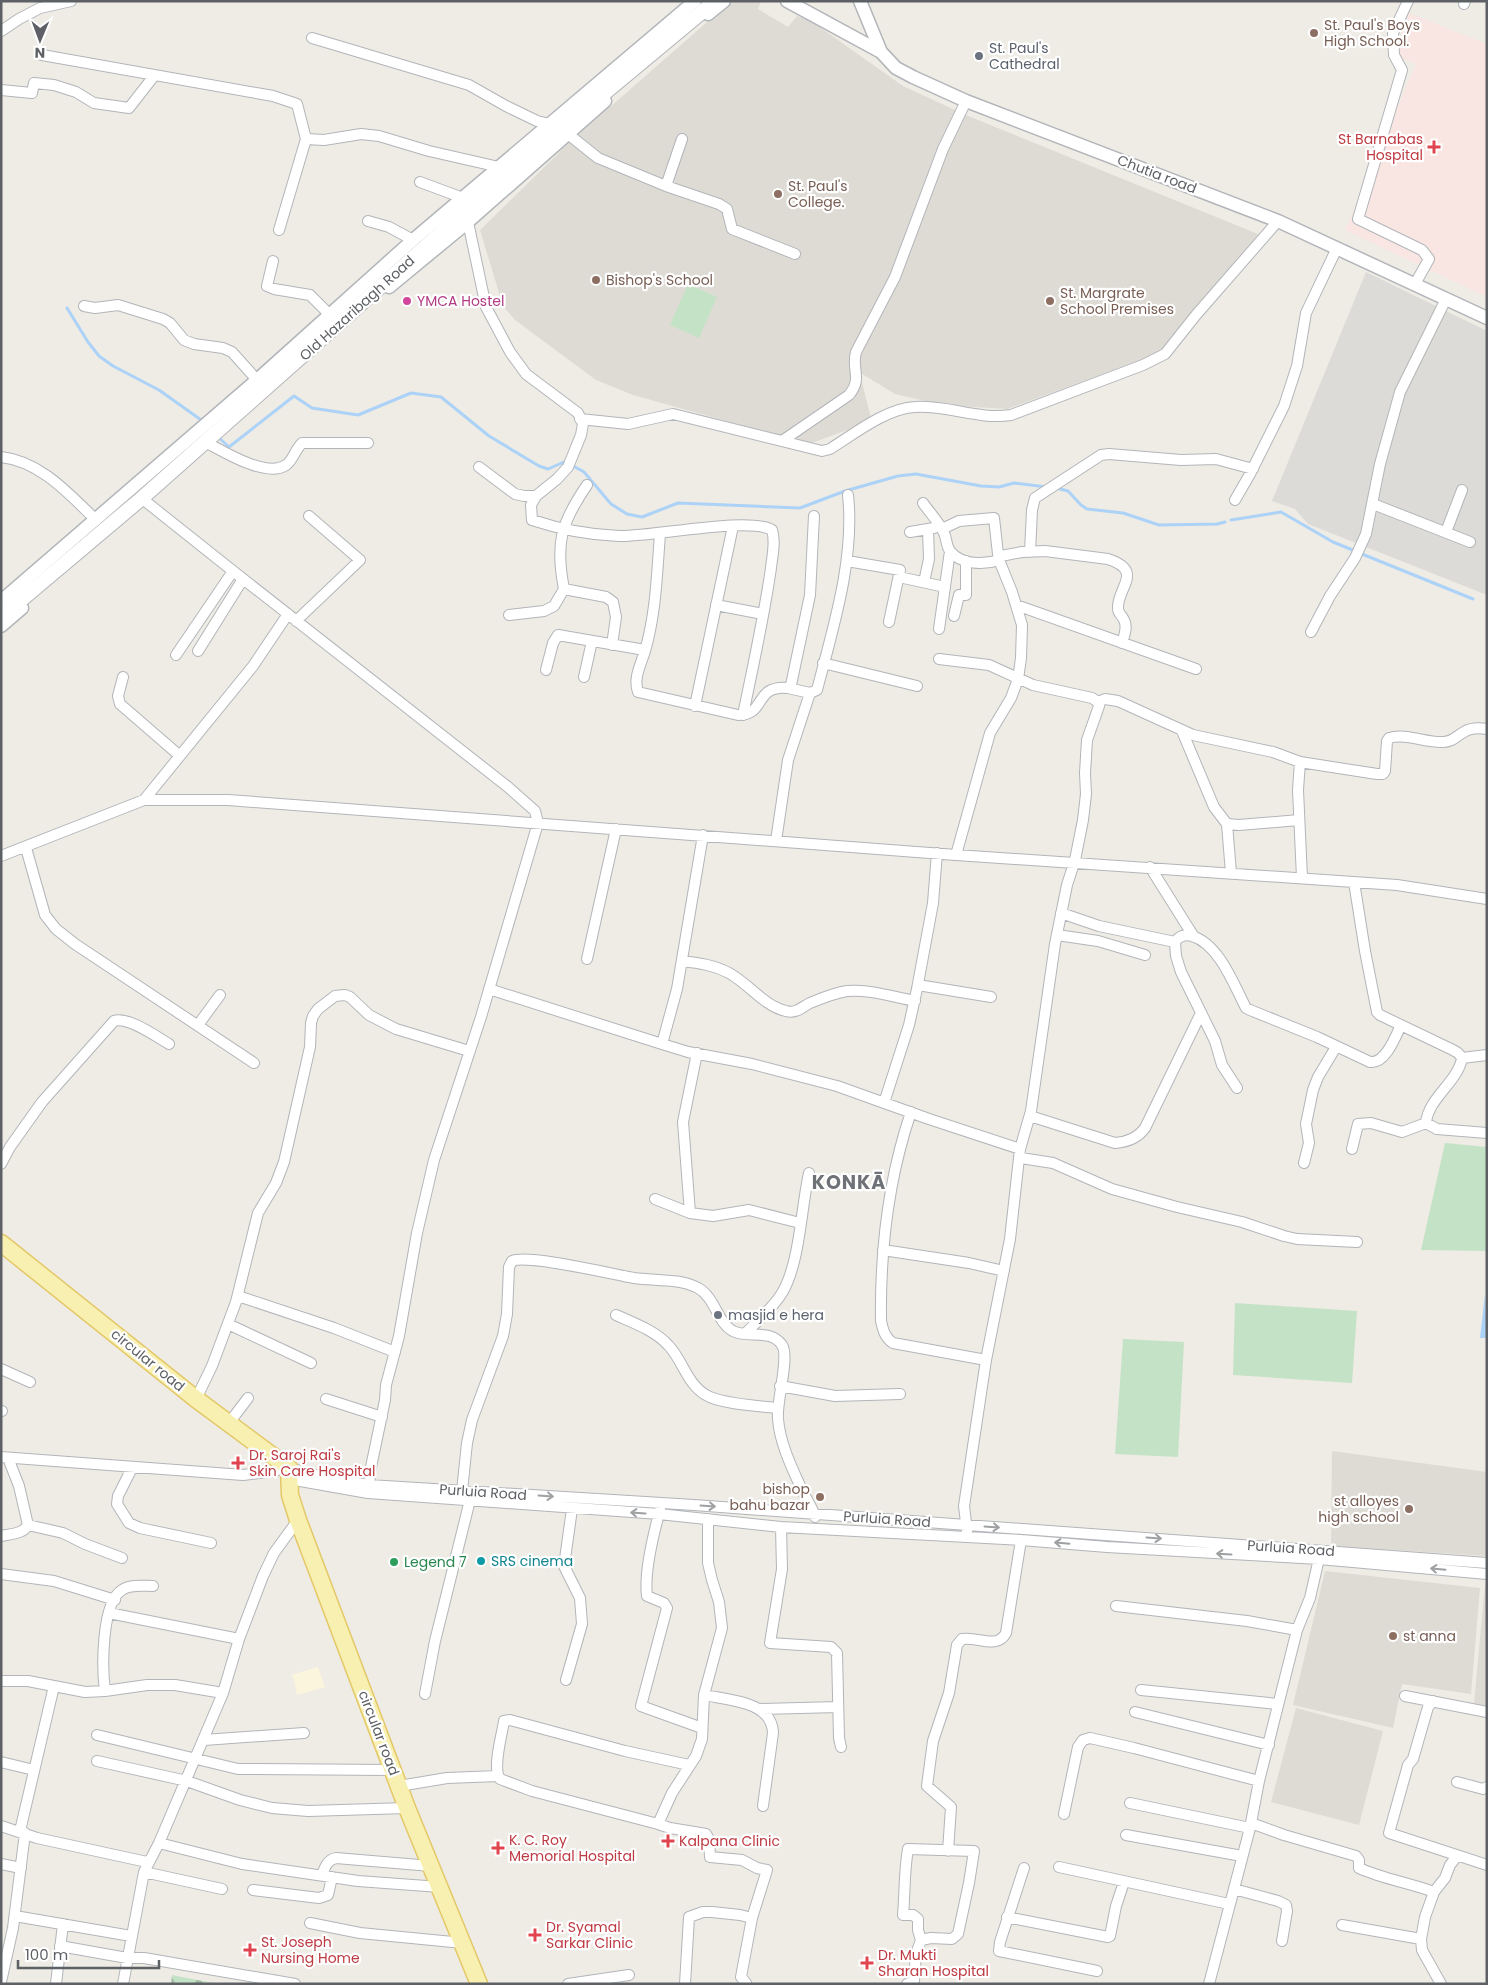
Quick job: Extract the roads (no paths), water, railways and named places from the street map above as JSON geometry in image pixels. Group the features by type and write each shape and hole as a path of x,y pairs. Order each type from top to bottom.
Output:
{"main road":[{"name":"Old Hazaribagh Road","path":"1,617 142,498 470,198 703,1"},
{"name":"Old Hazaribagh Road","path":"1,609 212,432 513,169 715,1"},
{"name":"circular road","path":"1,1243 196,1399 229,1423 285,1473 298,1520 392,1770 479,1984"},
{"name":"circular road","path":"1,1256 192,1408 285,1473"}],"street":[{"path":"1,31 19,18 40,8 71,1"},
{"path":"1,626 145,501 212,432 257,380 413,240 695,1"},
{"path":"1,601 96,520 212,432 285,380 382,294 724,1"},
{"path":"786,1 881,52"},
{"name":"Chutia road","path":"860,1 881,52 896,68 966,101 1278,221 1487,318"},
{"path":"1408,1 1393,33 1394,55 1402,70 1358,219 1422,250 1429,259 1414,284"},
{"path":"312,38 469,85 506,106 538,121 550,124"},
{"path":"42,55 273,96 298,104 306,138 279,230"},
{"path":"1,90 32,93 34,83 54,85 76,92 94,103 129,108 154,76"},
{"path":"782,441 854,389 857,380 854,363 856,352 895,277 943,150 966,101"},
{"path":"306,138 324,140 361,134 379,136 429,151 499,167"},
{"path":"568,134 598,158 666,186 719,204 726,209 732,229 795,254"},
{"path":"666,186 682,140"},
{"path":"420,182 464,198"},
{"path":"580,419 628,424 673,414 815,451 830,449 889,413 914,406 990,416 1011,415 1155,360 1165,354 1196,315 1278,221"},
{"path":"368,222 389,227 413,240"},
{"path":"468,222 486,307 510,352 526,374 578,414 582,424 581,435 568,467 557,479 536,496 531,505 532,520 563,528 620,536 660,534 707,527 733,526 768,528 772,530 774,534 771,569 742,715"},
{"path":"1235,500 1277,421 1290,389 1297,366 1306,313 1337,248"},
{"path":"273,261 267,286 310,296 330,315"},
{"path":"1311,632 1330,596 1355,558 1366,534 1380,464 1398,398 1446,299"},
{"path":"84,306 102,307 118,305 163,319 170,323 184,340 194,344 223,348 232,352 257,380"},
{"path":"212,432 251,465 270,468 281,468 287,465 296,449 302,444 368,443"},
{"path":"1030,552 1033,503 1035,498 1101,455 1181,460 1216,459 1253,469"},
{"path":"1,457 18,460 42,472 96,520"},
{"path":"479,467 514,494 536,496"},
{"path":"509,615 544,612 554,606 564,588 559,555 563,528 574,504 587,485"},
{"path":"1446,532 1462,490"},
{"path":"660,534 654,602 645,650 636,677 638,692 742,715 753,712 771,689 777,687 788,688 810,693 817,690 847,561 850,517 848,495"},
{"path":"145,501 528,804 535,812 538,823 470,1051 432,1167 417,1233 409,1286 386,1385 369,1489"},
{"path":"923,503 941,528 950,551 939,629"},
{"path":"1373,504 1470,542"},
{"path":"144,800 292,618 360,560 309,516"},
{"path":"788,688 793,677 810,595 814,516"},
{"path":"910,532 941,528 959,521 994,518 998,554 1022,625 1018,679 1011,698 990,733 956,855"},
{"path":"695,706 733,526"},
{"path":"924,582 929,559 928,529"},
{"path":"950,551 960,559 984,563 1030,552 1045,552 1108,559 1120,563 1125,569 1127,577 1126,585 1118,604 1118,610 1124,619 1126,627 1122,643"},
{"path":"847,561 900,570 889,622"},
{"path":"954,616 958,595 966,595 966,561"},
{"path":"176,655 233,572"},
{"path":"899,577 945,587"},
{"path":"198,651 243,580"},
{"path":"564,588 606,597 613,602 616,617 612,645"},
{"path":"1016,604 1196,669"},
{"path":"716,605 763,614"},
{"path":"546,670 553,643 558,636 645,650"},
{"path":"584,676 592,641"},
{"path":"938,659 989,664 1033,685 1085,695 1098,702"},
{"path":"824,663 917,686"},
{"path":"123,677 118,696 120,704 180,756"},
{"path":"776,841 788,760 810,693"},
{"path":"1098,702 1105,699 1118,701 1182,731 1273,752 1300,762 1383,774 1387,766 1387,741 1389,738 1402,737 1451,742 1464,732 1487,729"},
{"path":"968,1537 968,1525 964,1506 986,1360 1010,1239 1021,1153 1030,1116 1048,981 1061,913 1075,862 1085,802 1087,740 1097,713 1098,702"},
{"path":"1182,731 1214,807 1227,824 1231,873"},
{"path":"1300,762 1298,790 1302,878"},
{"path":"1,856 26,848 144,800 228,800 956,855 1397,885 1487,899"},
{"path":"1227,824 1239,826 1299,820"},
{"path":"587,959 616,829"},
{"path":"662,1044 677,989 703,835"},
{"path":"26,848 45,915 56,929 83,950 254,1063"},
{"path":"884,1103 915,1001 933,903 937,853"},
{"path":"1150,867 1194,937"},
{"path":"1354,882 1365,951 1377,1012 1380,1016 1453,1050 1462,1058 1487,1055"},
{"path":"1061,913 1099,926 1175,942 1183,936 1201,939 1214,950 1250,1010 1287,1024 1370,1062 1375,1063 1385,1053 1401,1025"},
{"path":"1057,935 1098,942 1145,955"},
{"path":"1175,942 1176,956 1181,972 1215,1041 1222,1065 1237,1088"},
{"path":"682,961 713,966 730,973 762,998 788,1012 796,1011 817,1000 848,991 915,1001"},
{"path":"918,985 991,997"},
{"path":"489,989 662,1044 732,1059 844,1088 1053,1163 1112,1189 1242,1222 1284,1236 1357,1242"},
{"path":"198,1025 220,995"},
{"path":"196,1399 212,1366 238,1296 258,1213 276,1183 284,1162 310,1047 311,1023 318,1009 334,996 345,995 350,997 368,1015 396,1029 470,1051"},
{"path":"1030,1116 1115,1143 1126,1142 1135,1138 1146,1128 1201,1013"},
{"path":"1,1164 10,1147 42,1102 114,1020 128,1021 169,1044"},
{"path":"1304,1163 1309,1142 1306,1124 1314,1090 1318,1077 1336,1047"},
{"path":"690,1213 683,1122 697,1053"},
{"path":"1426,1123 1429,1112 1458,1069 1462,1058"},
{"path":"911,1112 894,1170 883,1250 882,1329 888,1340 900,1345 986,1360"},
{"path":"1352,1149 1358,1124 1371,1123 1402,1132 1426,1123 1437,1129 1487,1133"},
{"path":"746,1333 776,1301 786,1286 795,1251 809,1174"},
{"path":"655,1199 690,1213 713,1216 749,1210 800,1223"},
{"path":"883,1250 968,1263 1004,1271"},
{"path":"462,1491 467,1442 472,1420 504,1336 508,1306 509,1266 512,1261 519,1259 556,1263 636,1278 689,1285 699,1289 706,1295 726,1326 732,1331 771,1336 781,1342 784,1354 778,1408 780,1433 802,1491 814,1514 814,1528"},
{"path":"238,1296 334,1328 395,1352"},
{"path":"616,1316 637,1324 671,1347 694,1385 707,1397 778,1408"},
{"path":"228,1324 310,1363"},
{"path":"1,1370 30,1382"},
{"path":"780,1386 835,1396 900,1394"},
{"path":"229,1423 248,1398"},
{"path":"326,1398 382,1417"},
{"path":"4,1458 19,1486 28,1525"},
{"name":"Purluia Road","path":"4,1458 243,1475 285,1473 369,1489 470,1500 659,1514 781,1527 1021,1540 1107,1547 1487,1562"},
{"path":"132,1468 118,1496 117,1504 128,1523 140,1528 211,1543"},
{"name":"Purluia Road","path":"369,1489 462,1491 968,1525 1320,1555 1487,1574"},
{"path":"425,1694 435,1641 470,1500"},
{"path":"662,1504 651,1549 646,1589 648,1596 664,1602 668,1608 640,1706 702,1728"},
{"path":"566,1680 582,1624 580,1598 564,1566 572,1509"},
{"path":"658,1824 672,1793 696,1756 702,1739 704,1695 722,1628 719,1602 708,1563 708,1519"},
{"path":"123,1984 145,1867 159,1842 197,1758 223,1694 239,1639 274,1553 298,1520"},
{"path":"1,1536 21,1532 28,1525"},
{"path":"28,1525 63,1533 85,1544 122,1558"},
{"path":"781,1527 782,1568 770,1643 831,1647 837,1653 839,1738 841,1747"},
{"path":"948,1851 951,1807 927,1786 933,1740 949,1694 957,1645 962,1639 968,1638 995,1642 1002,1640 1006,1633 1021,1540"},
{"path":"1209,1984 1250,1826 1259,1781 1297,1630 1310,1598 1320,1555"},
{"path":"1,1574 54,1581 115,1600"},
{"path":"105,1691 103,1656 109,1613 122,1590 128,1587 153,1586"},
{"path":"1116,1606 1248,1621 1297,1630"},
{"path":"109,1613 239,1639"},
{"path":"1,1681 28,1681 85,1692 127,1687 175,1685 223,1694"},
{"path":"3,1981 15,1916 23,1832 34,1770 54,1686"},
{"path":"1141,1690 1278,1704"},
{"path":"704,1695 753,1706 759,1709 771,1722 773,1733 763,1806"},
{"path":"1405,1696 1487,1712"},
{"path":"1433,1701 1428,1707 1413,1759 1408,1765 1389,1833 1487,1865"},
{"path":"759,1709 838,1707"},
{"path":"1135,1712 1268,1745"},
{"path":"498,1776 498,1751 504,1721 507,1720 625,1751 689,1765"},
{"path":"204,1740 304,1733"},
{"path":"97,1736 238,1769 392,1770"},
{"path":"1064,1814 1078,1747 1083,1740 1090,1738 1259,1781"},
{"path":"97,1761 186,1781 240,1800 272,1808 308,1811 407,1808"},
{"path":"1,1762 34,1770"},
{"path":"399,1786 447,1778 498,1776 500,1779 532,1791 670,1828 706,1834 710,1839 710,1857 742,1860 757,1868 767,1870 752,1918 741,1977 746,1983"},
{"path":"1457,1782 1483,1789 1487,1787"},
{"path":"1130,1803 1250,1826 1356,1856 1359,1860 1359,1868 1381,1877 1418,1885 1434,1892"},
{"path":"1,1826 37,1838 222,1889"},
{"path":"1126,1835 1242,1856"},
{"path":"159,1842 223,1860 358,1881 440,1887"},
{"path":"907,1984 914,1981 916,1954 921,1940 918,1930 918,1919 913,1915 903,1915 905,1896 904,1866 908,1849 974,1851 958,1934 952,1940 931,1938 921,1940"},
{"path":"1441,1984 1422,1950 1420,1939 1424,1917 1434,1892 1445,1878 1450,1865 1457,1856"},
{"path":"253,1890 324,1898 328,1895 327,1864 330,1859 336,1858 431,1866"},
{"path":"1,1864 21,1868"},
{"path":"1058,1867 1229,1904"},
{"path":"1024,1868 1000,1942 999,1951 1097,1971"},
{"path":"1008,1918 1108,1937 1110,1936 1116,1906 1124,1882"},
{"path":"1234,1889 1286,1905 1287,1911 1282,1941"},
{"path":"685,1984 689,1917 703,1912 740,1915 752,1918"},
{"path":"15,1916 131,1936"},
{"path":"310,1923 360,1933 463,1944"},
{"path":"56,1984 63,1924"},
{"path":"1342,1925 1420,1939"},
{"path":"60,1946 128,1958 144,1958 295,1984"},
{"path":"568,1984 630,1975"}],"water":[{"path":"1485,1294 1487,1338 1480,1338"}],"waterway":[{"path":"67,308 99,356 113,366 159,390 204,422"},
{"path":"217,436 229,447 294,396 312,408 358,415 411,393 441,397 489,436 539,466 548,469 564,462"},
{"path":"575,467 584,472 611,504 627,514 642,517 678,503 800,508 845,491 898,476 916,474 981,486 999,487 1014,483 1047,487"},
{"path":"1056,488 1068,491 1087,509 1123,513 1159,525 1217,524 1225,522"},
{"path":"1231,520 1281,512 1333,542 1355,551"},
{"path":"1362,554 1473,599"}],"place":[{"name":"St. Paul's Boys High School.","path":"1314,33"},
{"name":"St. Paul's Cathedral","path":"979,56"},
{"name":"St Barnabas Hospital","path":"1434,147"},
{"name":"St. Paul's College.","path":"778,194"},
{"name":"Bishop's School","path":"596,280"},
{"name":"YMCA Hostel","path":"407,301"},
{"name":"St. Margrate School Premises","path":"1050,301"},
{"name":"masjid e hera","path":"718,1315"},
{"name":"Dr. Saroj Rai's Skin Care Hospital","path":"238,1463"},
{"name":"bishop bahu bazar","path":"820,1497"},
{"name":"st alloyes high school","path":"1409,1509"},
{"name":"SRS cinema","path":"481,1561"},
{"name":"Legend 7","path":"394,1562"},
{"name":"st anna","path":"1393,1636"},
{"name":"Kalpana Clinic","path":"668,1841"},
{"name":"K. C. Roy Memorial Hospital","path":"498,1848"},
{"name":"Dr. Syamal Sarkar Clinic","path":"535,1935"},
{"name":"St. Joseph Nursing Home","path":"250,1950"},
{"name":"Dr. Mukti Sharan Hospital","path":"867,1963"}],"district":[{"name":"KONKĀ","path":"849,1182"}]}
